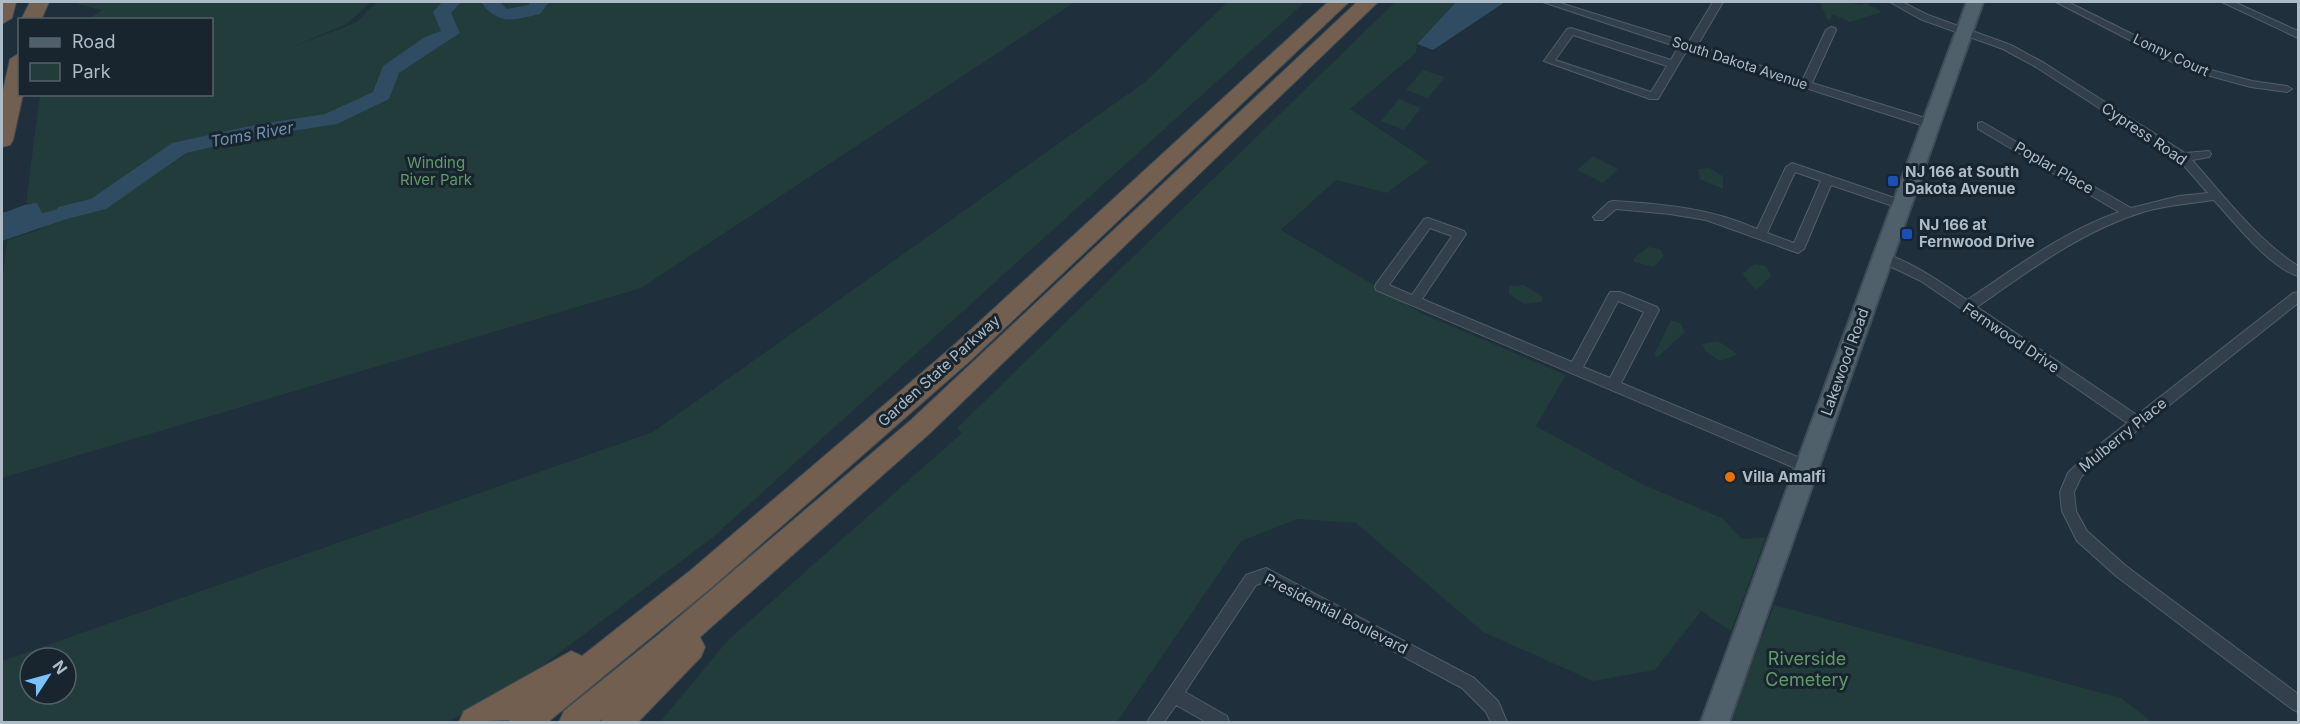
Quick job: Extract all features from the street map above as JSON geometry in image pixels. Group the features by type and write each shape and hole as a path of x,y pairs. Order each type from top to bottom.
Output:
{"highway":[{"path":"2,18 6,2"},
{"path":"30,18 33,2"},
{"path":"31,18 39,2"},
{"name":"Garden State Parkway","path":"524,723 709,572 962,353 1339,2"},
{"name":"Garden State Parkway","path":"575,723 822,513 1046,309 1368,2"},
{"path":"2,140 18,68"},
{"path":"617,723 692,646 830,524 1046,309"},
{"path":"475,723 567,669 879,425"}],"main road":[{"name":"Lakewood Road","path":"1714,723 1975,2"}],"street":[{"name":"South Dakota Avenue","path":"1548,2 1931,124"},
{"path":"1581,12 1588,2"},
{"path":"1674,65 1571,31 1549,62 1654,97 1719,2"},
{"name":"Cypress Road","path":"1895,2 1924,17 2007,47 2040,65 2183,157 2266,248 2298,272"},
{"name":"Lonny Court","path":"2061,2 2193,68 2251,84 2287,89"},
{"path":"2227,2 2298,35"},
{"path":"1806,84 1832,30"},
{"name":"Poplar Place","path":"1982,126 2127,211"},
{"path":"2183,157 2205,154"},
{"path":"1760,235 1792,167 1902,205"},
{"path":"1599,217 1613,205 1694,212 1720,217 1798,249 1828,179"},
{"path":"1967,307 2068,239 2127,211 2182,197 2217,196"},
{"path":"1414,301 1460,234 1428,222 1381,287 1414,301 1807,467"},
{"name":"Fernwood Drive","path":"1883,258 1925,278 2137,423"},
{"path":"1575,369 1615,295 1652,310 1613,385"},
{"name":"Mulberry Place","path":"2298,296 2075,474 2067,492 2069,512 2082,536 2121,571 2298,704"},
{"name":"Presidential Boulevard","path":"1155,723 1251,580 1266,575 1468,683 1500,720"},
{"path":"1173,696 1221,723"}],"green space":[{"name":"Winding River Park","path":"78,2 371,2 347,24 290,48 357,22 377,2 1075,2 641,288 2,478 2,283 7,240 38,230 100,200 42,213 36,203 26,203 40,96 213,96 213,18 90,18 102,10 77,4"},
{"path":"1227,2 1305,2 712,538 514,687 448,722 2,722 2,661 18,655 18,706 78,706 78,646 45,646 653,432 1145,82"},
{"path":"1395,2 1456,2 1417,44 1416,53 1350,109 1429,162 1387,193 1336,180 1281,230 1421,313 1566,375 1536,426 1642,484 1722,518 1742,539 1766,537 1731,631 1701,611 1655,670 1593,681 1483,632 1356,523 1298,519 1241,541 1117,722 660,722 728,640 962,433 957,428"},
{"path":"1820,2 1848,2 1861,5 1866,3 1882,12 1850,22 1832,14 1830,20 1827,19"},
{"path":"1423,70 1445,77 1428,98 1406,90"},
{"path":"1399,99 1421,108 1404,130 1381,121"},
{"path":"1593,156 1618,169 1603,183 1577,170"},
{"path":"1709,168 1723,176 1723,189 1700,179 1698,169"},
{"path":"1648,247 1660,249 1664,256 1654,267 1634,262 1633,259"},
{"path":"1754,264 1766,266 1771,276 1756,290 1742,274"},
{"path":"1524,285 1543,297 1542,302 1524,304 1509,294 1509,286"},
{"path":"1671,320 1680,323 1685,332 1658,357 1654,355"},
{"path":"1718,341 1736,355 1720,361 1706,352 1702,344"},
{"name":"Riverside Cemetery","path":"1774,605 2121,698 2152,722 1730,722"}],"water":[{"path":"1456,2 1505,2 1433,50 1417,44"},
{"path":"101,199 96,209 2,241 2,213 32,203 37,203 42,213"}],"waterway":[{"name":"Toms River","path":"66,212 98,204 179,148 260,130 330,120 382,95 390,70 432,41 451,33 442,12 452,2"},
{"name":"Toms River","path":"490,2 503,15 534,10 540,2"}],"place":[{"name":"NJ 166 at South Dakota Avenue","path":"1893,181"},
{"name":"NJ 166 at Fernwood Drive","path":"1907,234"},
{"name":"Villa Amalfi","path":"1730,477"}]}
